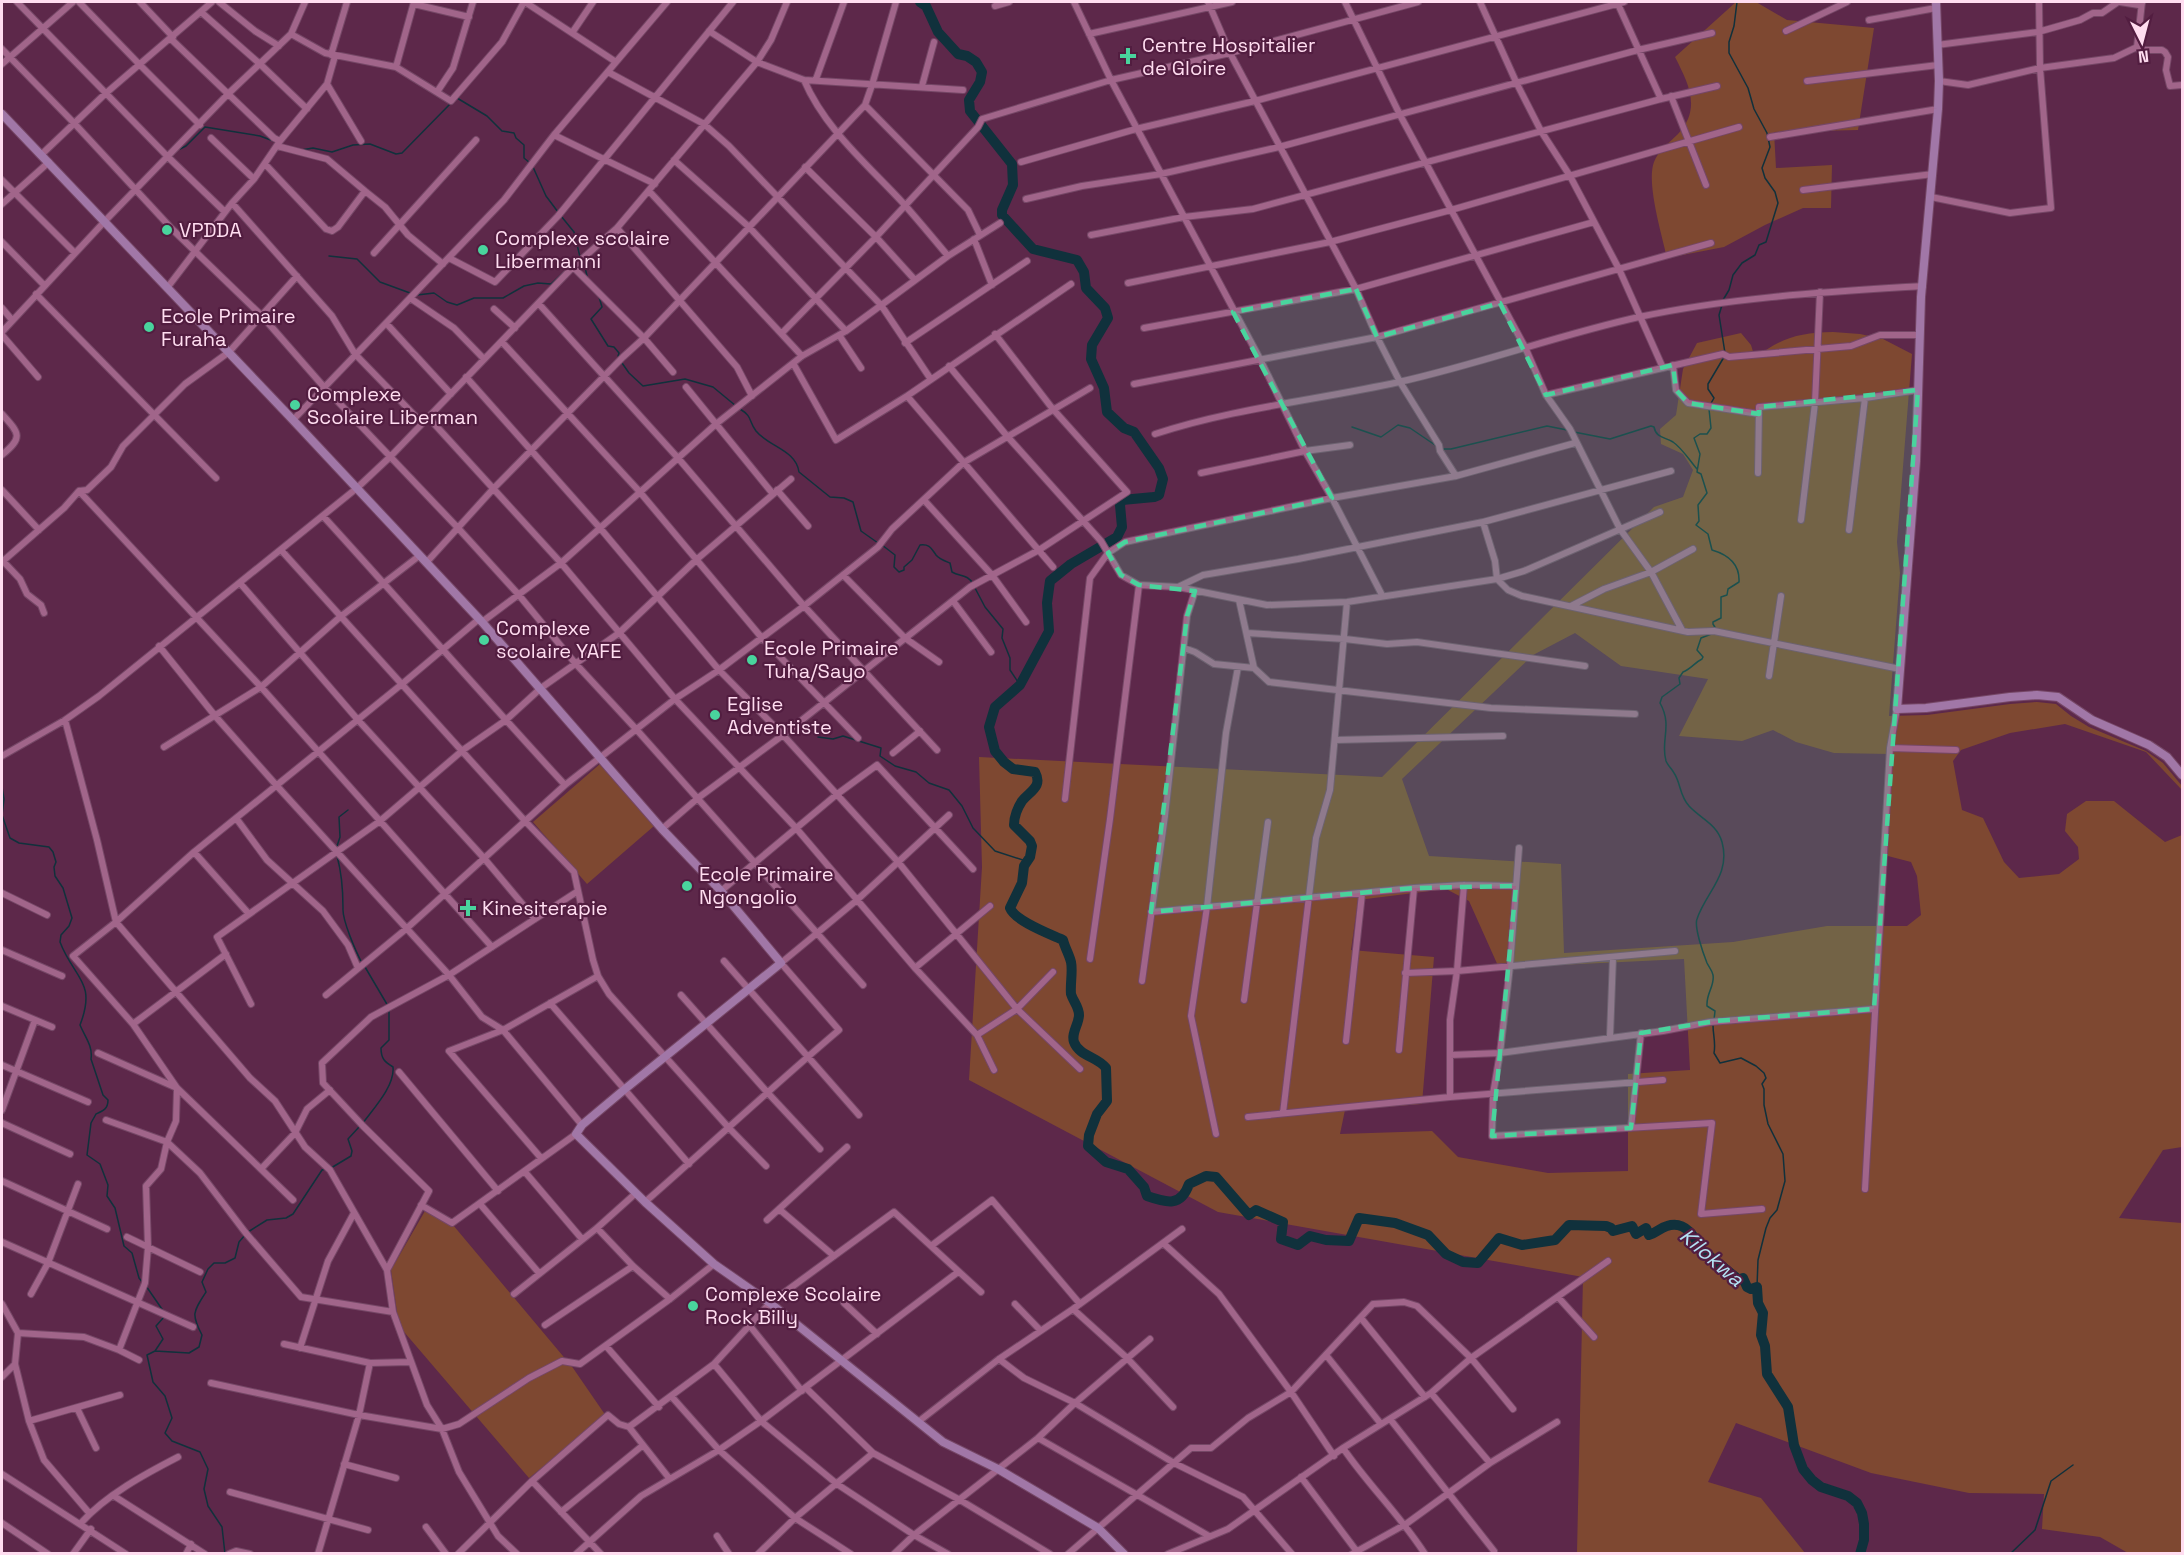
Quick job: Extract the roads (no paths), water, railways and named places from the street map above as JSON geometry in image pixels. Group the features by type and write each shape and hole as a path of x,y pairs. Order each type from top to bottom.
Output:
{"street":[{"path":"17,2 105,94 225,212"},
{"path":"2,64 73,2"},
{"path":"80,2 200,125"},
{"path":"140,2 172,38 278,143 327,159 385,207 408,235 443,264"},
{"path":"42,154 105,94 212,2"},
{"path":"219,2 255,31 279,46"},
{"path":"38,377 2,333 136,188 228,94 291,34 304,4 296,2"},
{"path":"167,288 232,203 254,179 278,143 327,84 347,2"},
{"path":"437,92 453,68 472,2"},
{"path":"291,34 325,54 396,67 451,101 502,42 524,2 616,63"},
{"path":"572,33 593,2"},
{"path":"293,420 504,200 554,135 667,2"},
{"path":"449,258 495,282 560,214 654,95 733,2"},
{"path":"2,756 65,720 99,696 357,488 391,456 573,267 617,228 649,192 757,62 771,40 788,2"},
{"path":"816,80 844,2"},
{"path":"426,563 494,489 569,414 604,375 644,338 776,196 865,105 896,2"},
{"path":"995,6 1009,2"},
{"path":"1074,2 1136,129 1260,359 1305,451 1382,595"},
{"path":"1089,34 1209,4 1232,2"},
{"path":"1345,2 1400,115 1525,348 1546,394 1570,431 1620,529 1651,572 1682,630"},
{"path":"782,333 876,237 978,127 982,119 1111,80 1230,53 1418,2"},
{"path":"1480,2 1541,131 1570,176 1619,269 1663,368"},
{"path":"1021,162 1136,129 1378,69 1620,2 1638,50 1661,99"},
{"path":"1786,31 1847,2"},
{"path":"1931,197 2010,213 2051,208 2040,68 2039,2"},
{"path":"1937,45 2038,32 2102,13 2119,2 2139,5 2142,2"},
{"path":"2137,47 2142,2"},
{"path":"396,67 414,3 469,17"},
{"path":"1209,4 1230,53 1356,289 1400,382 1456,476"},
{"path":"1865,1189 1890,748 1897,709 1916,461 1919,335 1939,81 1936,5 1869,20"},
{"path":"201,12 307,109"},
{"path":"709,31 757,62 804,80 963,90"},
{"path":"1026,199 1082,186 1161,174 1279,147 1638,50 1712,33"},
{"path":"922,86 934,42"},
{"path":"1939,81 1968,85 2040,68 2114,58 2137,47"},
{"path":"2137,47 2139,50 2165,52 2168,57 2167,75 2170,86 2182,85"},
{"path":"2,49 136,188 172,229 262,316 324,387 458,528 518,594 575,663 863,985"},
{"path":"1807,81 1938,65"},
{"path":"608,72 704,124 729,146 881,305 930,378"},
{"path":"804,80 812,98 837,134 948,256"},
{"path":"327,84 361,141"},
{"path":"1091,236 1184,217 1253,209 1671,96 1717,86"},
{"path":"1671,96 1706,185"},
{"path":"865,105 968,210 992,285"},
{"path":"1770,137 1938,109"},
{"path":"2,114 50,162 480,621 601,756 662,829 721,891 839,1030 766,1092 645,1202"},
{"path":"1128,283 1330,242 1451,210 1689,140 1739,128"},
{"path":"554,135 655,184"},
{"path":"211,138 254,179"},
{"path":"374,253 476,140"},
{"path":"674,160 749,227 846,331"},
{"path":"2,204 50,162"},
{"path":"265,164 326,230 332,231 338,227 365,191"},
{"path":"806,167 915,280"},
{"path":"1803,190 1933,174"},
{"path":"2,180 75,253"},
{"path":"649,192 802,356"},
{"path":"232,203 332,316 355,354 422,423"},
{"path":"1144,328 1356,289 1594,222"},
{"path":"293,1200 177,1088 133,1024 73,956 116,922 194,852 441,650 561,563 716,424 793,363 846,331 948,256 1000,223"},
{"path":"617,228 737,367 752,396"},
{"path":"2,242 44,285"},
{"path":"1134,384 1377,337 1711,243"},
{"path":"905,343 1027,261"},
{"path":"573,267 644,338 673,372"},
{"path":"44,613 41,605 27,594 20,579 2,561 64,508 79,491 87,490 111,467 123,446 153,415 185,384 229,352 297,276"},
{"path":"793,363 836,440 906,396 1071,284"},
{"path":"1155,434 1197,420 1400,382 1639,317 1722,302 1820,292 1923,286"},
{"path":"1801,520 1815,403 1820,292"},
{"path":"36,294 216,478"},
{"path":"410,298 454,328 484,359"},
{"path":"539,304 678,458 804,606 937,750"},
{"path":"2,308 12,320"},
{"path":"494,309 515,328"},
{"path":"386,323 451,394"},
{"path":"662,829 698,798 783,735 970,587 1039,550 1127,492 1052,408 995,334"},
{"path":"839,335 861,368"},
{"path":"1546,394 1673,365 1726,356 1851,346 1880,335 1919,335"},
{"path":"502,342 639,491 762,638 858,738"},
{"path":"1673,365 1676,390 1688,403 1759,414"},
{"path":"949,366 1007,436 1083,521 1104,547 1121,575 1139,585 1178,587 1267,605 1347,602 1497,579 1524,571 1660,512"},
{"path":"466,378 600,528 719,670 783,735 899,863 1017,1009 1080,1069"},
{"path":"686,387 775,492 808,526"},
{"path":"326,995 406,929 565,784 675,699 762,638 880,545 892,529 963,463 1052,408 1090,388"},
{"path":"1758,473 1759,408 1865,398 1918,390"},
{"path":"906,396 1053,567"},
{"path":"1849,530 1865,398"},
{"path":"2,414 15,428 17,435 16,441 2,455"},
{"path":"428,417 561,563 675,699 796,828 915,968 977,1035 994,1070"},
{"path":"1104,547 1332,498 1456,476 1575,443"},
{"path":"1201,473 1305,451 1350,445"},
{"path":"1178,587 1203,575 1357,548 1483,522 1601,492 1671,471"},
{"path":"251,1004 218,937 380,821 464,750 506,720 541,688 619,633 696,560 791,479"},
{"path":"2,490 39,530"},
{"path":"79,491 198,616 492,947"},
{"path":"924,500 992,575 1026,622"},
{"path":"322,516 385,584 441,650 565,784"},
{"path":"1483,522 1495,561 1497,579 1508,590 1522,596 1682,630 1716,631 1900,669"},
{"path":"1065,799 1090,578 1104,547"},
{"path":"1571,607 1604,589 1651,572 1693,549"},
{"path":"281,550 464,750 525,821 574,872 587,940 598,976 609,994 664,1057 766,1166"},
{"path":"164,747 216,717 261,687 340,617 419,556"},
{"path":"843,575 905,638 939,662"},
{"path":"240,582 358,720 483,857 535,918"},
{"path":"1090,959 1139,585"},
{"path":"1142,981 1187,616 1195,591"},
{"path":"1769,676 1781,596"},
{"path":"1239,600 1254,669"},
{"path":"953,601 991,652"},
{"path":"1282,1113 1316,838 1330,790 1347,602"},
{"path":"1247,633 1387,644 1418,642 1585,666"},
{"path":"159,646 216,717 449,975 482,1017 503,1030 582,1125"},
{"path":"1184,648 1214,664 1254,669 1269,682 1491,708 1635,714"},
{"path":"1216,1134 1191,1016 1207,907 1226,733 1238,667"},
{"path":"1897,709 1926,708 2037,695 2058,697 2092,720 2149,745 2167,757 2182,775"},
{"path":"65,720 98,840 116,922 250,1078 275,1101 305,1148 329,1168 387,1270 393,1312 410,1362 427,1405 442,1429 459,1472 498,1536 517,1554"},
{"path":"893,753 920,731"},
{"path":"1335,740 1503,736"},
{"path":"1890,748 1956,750"},
{"path":"721,891 836,795 877,765 973,869"},
{"path":"421,1205 452,1223 525,1172 576,1134 582,1125 625,1089 857,900 949,815"},
{"path":"236,818 267,860 323,911 362,966"},
{"path":"1244,1000 1268,822"},
{"path":"1519,848 1510,966 1493,1094 1492,1136 1712,1123 1701,1214 1762,1209"},
{"path":"194,852 249,914"},
{"path":"1152,912 1414,888 1464,885 1516,886"},
{"path":"1450,1097 1450,1020 1457,971 1464,885"},
{"path":"1399,1050 1414,888"},
{"path":"387,1270 429,1191 323,1083 322,1063 371,1017 449,975 578,891"},
{"path":"2,893 48,915"},
{"path":"1346,1041 1362,894"},
{"path":"915,968 990,906"},
{"path":"2,950 62,976"},
{"path":"1405,972 1457,971 1675,951"},
{"path":"133,1024 226,954"},
{"path":"1610,1036 1613,957"},
{"path":"724,961 859,1115"},
{"path":"977,1035 1017,1009 1053,972"},
{"path":"541,1158 448,1051 503,1030 598,976"},
{"path":"681,995 766,1092 820,1149"},
{"path":"550,1003 689,1164"},
{"path":"2,1006 52,1027"},
{"path":"1450,1055 1500,1053 1713,1021 1874,1009"},
{"path":"2,1110 35,1020"},
{"path":"1631,1128 1641,1033"},
{"path":"98,1053 177,1088"},
{"path":"2,1065 88,1102"},
{"path":"399,1072 498,1191"},
{"path":"1248,1117 1450,1097 1663,1080"},
{"path":"119,1350 144,1285 148,1247 146,1186 161,1169 167,1142 176,1121 177,1088"},
{"path":"261,1169 295,1133 307,1109 330,1090"},
{"path":"106,1120 167,1142 200,1173 301,1297 393,1312"},
{"path":"2,1123 70,1154"},
{"path":"576,1134 636,1194 714,1264 770,1303 943,1442 998,1469 1098,1528 1124,1554"},
{"path":"767,1220 847,1147"},
{"path":"525,1172 582,1239"},
{"path":"2,1181 107,1229"},
{"path":"31,1294 48,1263 78,1184"},
{"path":"514,1293 597,1228 636,1194"},
{"path":"931,1246 992,1200 1080,1304"},
{"path":"480,1204 539,1273"},
{"path":"779,1209 834,1256"},
{"path":"629,1428 714,1364 770,1303 894,1212 981,1292"},
{"path":"300,1348 327,1261 354,1213"},
{"path":"597,1228 633,1266 670,1299"},
{"path":"918,1422 999,1359 1073,1309 1182,1229"},
{"path":"127,1237 200,1272"},
{"path":"2,1242 193,1327"},
{"path":"1163,1244 1219,1294 1291,1392 1334,1456"},
{"path":"1168,1554 1183,1550 1228,1528 1343,1448 1425,1397 1471,1358 1608,1261"},
{"path":"211,1383 359,1415 442,1429 459,1424 529,1378 562,1361 580,1364 714,1264"},
{"path":"545,1325 633,1266"},
{"path":"576,1554 641,1496 718,1450 761,1421 958,1272"},
{"path":"1558,1297 1594,1337"},
{"path":"1068,1554 1191,1448 1211,1448 1248,1418 1291,1392 1374,1304 1404,1302 1417,1306 1471,1358 1513,1409"},
{"path":"844,1303 877,1334"},
{"path":"1015,1304 1040,1330"},
{"path":"2,1307 18,1333 15,1364 29,1421 44,1460 90,1514"},
{"path":"1073,1309 1127,1358 1173,1407"},
{"path":"1361,1318 1425,1397"},
{"path":"750,1326 804,1390 873,1452 960,1500 1050,1554"},
{"path":"18,1333 84,1337 139,1360"},
{"path":"894,1554 914,1535 1038,1438 1150,1339"},
{"path":"284,1344 370,1363 410,1362"},
{"path":"606,1346 658,1407"},
{"path":"1326,1355 1381,1424"},
{"path":"999,1359 1024,1378 1075,1403 1174,1463 1243,1497 1292,1554"},
{"path":"318,1554 359,1415 370,1363"},
{"path":"2,1377 15,1364"},
{"path":"714,1364 761,1421 837,1484 914,1535 948,1554"},
{"path":"1431,1393 1490,1463"},
{"path":"29,1421 120,1395"},
{"path":"672,1397 718,1450 795,1518 851,1554"},
{"path":"77,1408 96,1449"},
{"path":"458,1554 532,1481 608,1415 619,1424 629,1428 669,1478"},
{"path":"1390,1419 1494,1551"},
{"path":"1301,1477 1356,1552 1406,1524 1490,1463 1557,1422"},
{"path":"1038,1438 1209,1536"},
{"path":"561,1512 642,1446"},
{"path":"1343,1448 1362,1475 1406,1524 1425,1554"},
{"path":"758,1554 795,1518 873,1452"},
{"path":"81,1523 139,1477 178,1457"},
{"path":"344,1464 396,1478"},
{"path":"3,1477 91,1529 126,1554"},
{"path":"532,1481 600,1554"},
{"path":"230,1492 368,1530"},
{"path":"114,1496 205,1554"},
{"path":"2,1523 48,1554"},
{"path":"426,1527 446,1554"},
{"path":"73,1554 91,1529"},
{"path":"717,1536 729,1554"},
{"path":"186,1554 191,1545"},
{"path":"229,1554 236,1551 250,1554"}],"waterway":[{"name":"Kilokwa","path":"920,2 926,6 938,32 958,54 967,56 976,62 982,72 980,82 969,100 970,111 1012,164 1013,185 1002,215 1033,249 1077,260 1084,272 1086,288 1105,308 1108,318 1092,345 1091,359 1104,388 1107,412 1124,428 1134,432 1159,468 1163,479 1159,495 1122,500 1120,505 1122,527 1117,537 1071,564 1050,581 1047,603 1049,631 1020,685 995,707 989,727 995,751 1004,762 1013,769 1035,772 1037,777 1037,785 1022,801 1015,819 1014,825 1032,846 1030,857 1024,866 1022,883 1010,908 1019,918 1063,940 1072,966 1071,994 1079,1012 1074,1042 1076,1047 1106,1068 1107,1101 1097,1114 1089,1135 1088,1146 1106,1162 1128,1169 1144,1187 1147,1196 1161,1200 1177,1200 1182,1197 1189,1184 1206,1176 1216,1177 1249,1215 1256,1210 1283,1222 1281,1239 1298,1245 1310,1236 1326,1240 1349,1241 1359,1218 1395,1223 1428,1235 1446,1254 1463,1262 1478,1263 1499,1238 1522,1245 1555,1240 1569,1225 1606,1226 1613,1231 1632,1226 1636,1234 1646,1228 1649,1235 1667,1226 1685,1228 1693,1236 1702,1253 1708,1255 1739,1280 1743,1278 1747,1287 1751,1289 1757,1287 1758,1303 1763,1313 1761,1335 1765,1346 1767,1374 1788,1407 1794,1445 1803,1469 1821,1487 1848,1496 1857,1503 1864,1524 1864,1540 1860,1554"},
{"path":"1723,300 1729,290 1733,275 1742,263 1755,255 1759,245 1766,242 1778,203 1775,192 1765,178 1762,168 1770,147 1767,133 1754,109 1748,88 1729,53 1737,2"},
{"path":"457,98 487,116 502,131 514,133 524,145 524,158 530,163"},
{"path":"301,150 313,148 332,152 353,145 370,144 396,154 402,153 451,103"},
{"path":"180,149 205,127 260,136 276,142"},
{"path":"533,167 546,196 558,212"},
{"path":"561,216 574,232 580,257"},
{"path":"329,256 357,259 380,282 410,293"},
{"path":"584,263 587,276"},
{"path":"417,295 434,293 447,302 457,305 474,298 503,298 524,286 538,283 551,284 564,272"},
{"path":"599,297 602,307 591,319 608,346 614,347 619,353 618,356"},
{"path":"1722,305 1719,315 1725,353"},
{"path":"1710,405 1714,398 1708,389 1708,384 1724,357"},
{"path":"622,363 643,386 685,379 713,387 736,406"},
{"path":"740,409 749,417 761,436 793,459 799,472 830,497 844,498 853,502 861,531 878,543"},
{"path":"1709,409 1711,428 1707,434 1700,434 1694,438 1700,454 1697,472 1701,474 1707,493 1698,505 1699,521 1696,525 1708,534 1712,550 1732,561 1739,576 1739,582 1728,589 1727,595 1721,597 1721,618 1713,622 1716,629"},
{"path":"1352,427 1381,437 1398,425 1410,428 1438,447"},
{"path":"1443,449 1547,426 1567,430"},
{"path":"1574,432 1610,439 1651,426 1659,435 1670,440 1683,451 1697,469"},
{"path":"882,545 895,555 894,567 899,572 904,570 904,567 912,560 920,545 926,545 939,558 950,563 952,572 966,577 973,584"},
{"path":"975,588 985,607 1003,629 1002,638 1010,658 1010,670 1020,685"},
{"path":"1714,633 1701,638 1697,650 1703,657 1702,659 1683,672 1679,678 1680,684 1662,697 1660,703 1666,719 1664,747 1666,761 1676,777 1686,802 1713,826 1722,842 1724,854 1720,874 1696,923 1701,947 1713,975 1707,1006 1715,1011 1714,1020"},
{"path":"818,737 833,739 843,736 881,748 880,756 895,766 916,772 929,783 949,790 962,806 973,828 995,851 1026,861"},
{"path":"2,787 4,799 2,815 10,838 19,843 49,847 53,852 56,862 55,876 63,888 72,918 69,926 61,935 60,942 85,989 85,1010 80,1025 90,1046 91,1059 103,1095 108,1100 106,1108 96,1114 91,1123 87,1155 100,1164 108,1185 107,1196 115,1208 124,1246 132,1253 139,1278 143,1283"},
{"path":"336,849 340,837 339,817 348,810"},
{"path":"337,856 341,876 343,913 362,963"},
{"path":"365,967 388,1006"},
{"path":"363,1123 387,1089 393,1074 393,1067 384,1060 381,1052 381,1048 389,1040 389,1011"},
{"path":"1713,1025 1714,1053 1720,1063 1741,1058 1764,1073 1766,1078 1762,1084 1768,1124 1783,1154 1785,1181 1777,1210 1770,1218 1766,1228 1758,1260 1757,1287"},
{"path":"331,1168 351,1156 352,1151 348,1139 359,1127"},
{"path":"248,1232 267,1220 286,1218 293,1214 322,1170 326,1169"},
{"path":"155,1351 189,1353 199,1347 202,1335 195,1313 206,1292 202,1282 208,1269 214,1263 225,1263 235,1258 239,1242 245,1235"},
{"path":"146,1286 164,1312"},
{"path":"164,1317 156,1326 163,1339 155,1351 147,1355 153,1382 165,1396 172,1418 165,1433 172,1441 200,1452 208,1469 204,1489 208,1506 222,1527 225,1554"},
{"path":"2010,1554 2035,1530 2051,1481 2073,1465"}],"place":[{"name":"Centre Hospitalier de Gloire","path":"1128,56"},
{"name":"VPDDA","path":"167,230"},
{"name":"Complexe scolaire Libermanni","path":"483,250"},
{"name":"Ecole Primaire Furaha","path":"149,327"},
{"name":"Complexe Scolaire Liberman","path":"295,405"},
{"name":"Complexe scolaire YAFE","path":"484,640"},
{"name":"Ecole Primaire Tuha/Sayo","path":"752,660"},
{"name":"Eglise Adventiste","path":"715,715"},
{"name":"Ecole Primaire Ngongolio","path":"687,886"},
{"name":"Kinesiterapie","path":"468,908"},
{"name":"Complexe Scolaire Rock Billy","path":"693,1306"}]}
